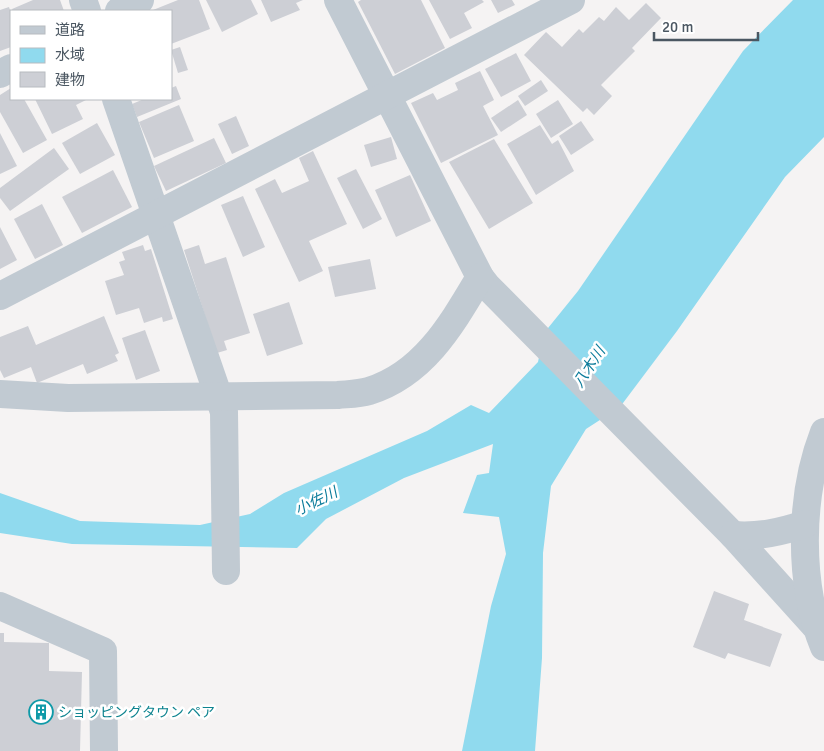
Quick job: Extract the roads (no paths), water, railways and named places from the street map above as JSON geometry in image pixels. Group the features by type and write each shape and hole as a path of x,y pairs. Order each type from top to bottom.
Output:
{"street":[{"path":"121,10 140,0"},
{"path":"338,0 484,282 729,532 820,637"},
{"path":"0,296 571,0"},
{"path":"116,100 221,404 226,571"},
{"path":"0,394 221,404 368,391 398,378 420,362 442,338 484,282"},
{"path":"820,637 807,574 805,524 815,454 824,432"},
{"path":"729,532 748,536 777,533 805,524"},
{"path":"0,606 103,651 104,751"}],"water":[{"path":"793,0 824,0 824,137 785,177 677,331 620,407 586,429 551,486 543,553 542,658 535,751 462,751 491,606 506,554 499,517 463,513 477,475 489,473 493,444 404,478 326,519 297,548 72,544 0,533 0,493 80,521 200,525 250,514 284,493 427,431 471,405 489,413 538,362 544,333 578,291 743,51"}],"place":[{"name":"ショッピングタウン ペア","path":"41,712"}],"water label":[{"name":"八木川","path":"589,367"},
{"name":"小佐川","path":"316,501"}]}
